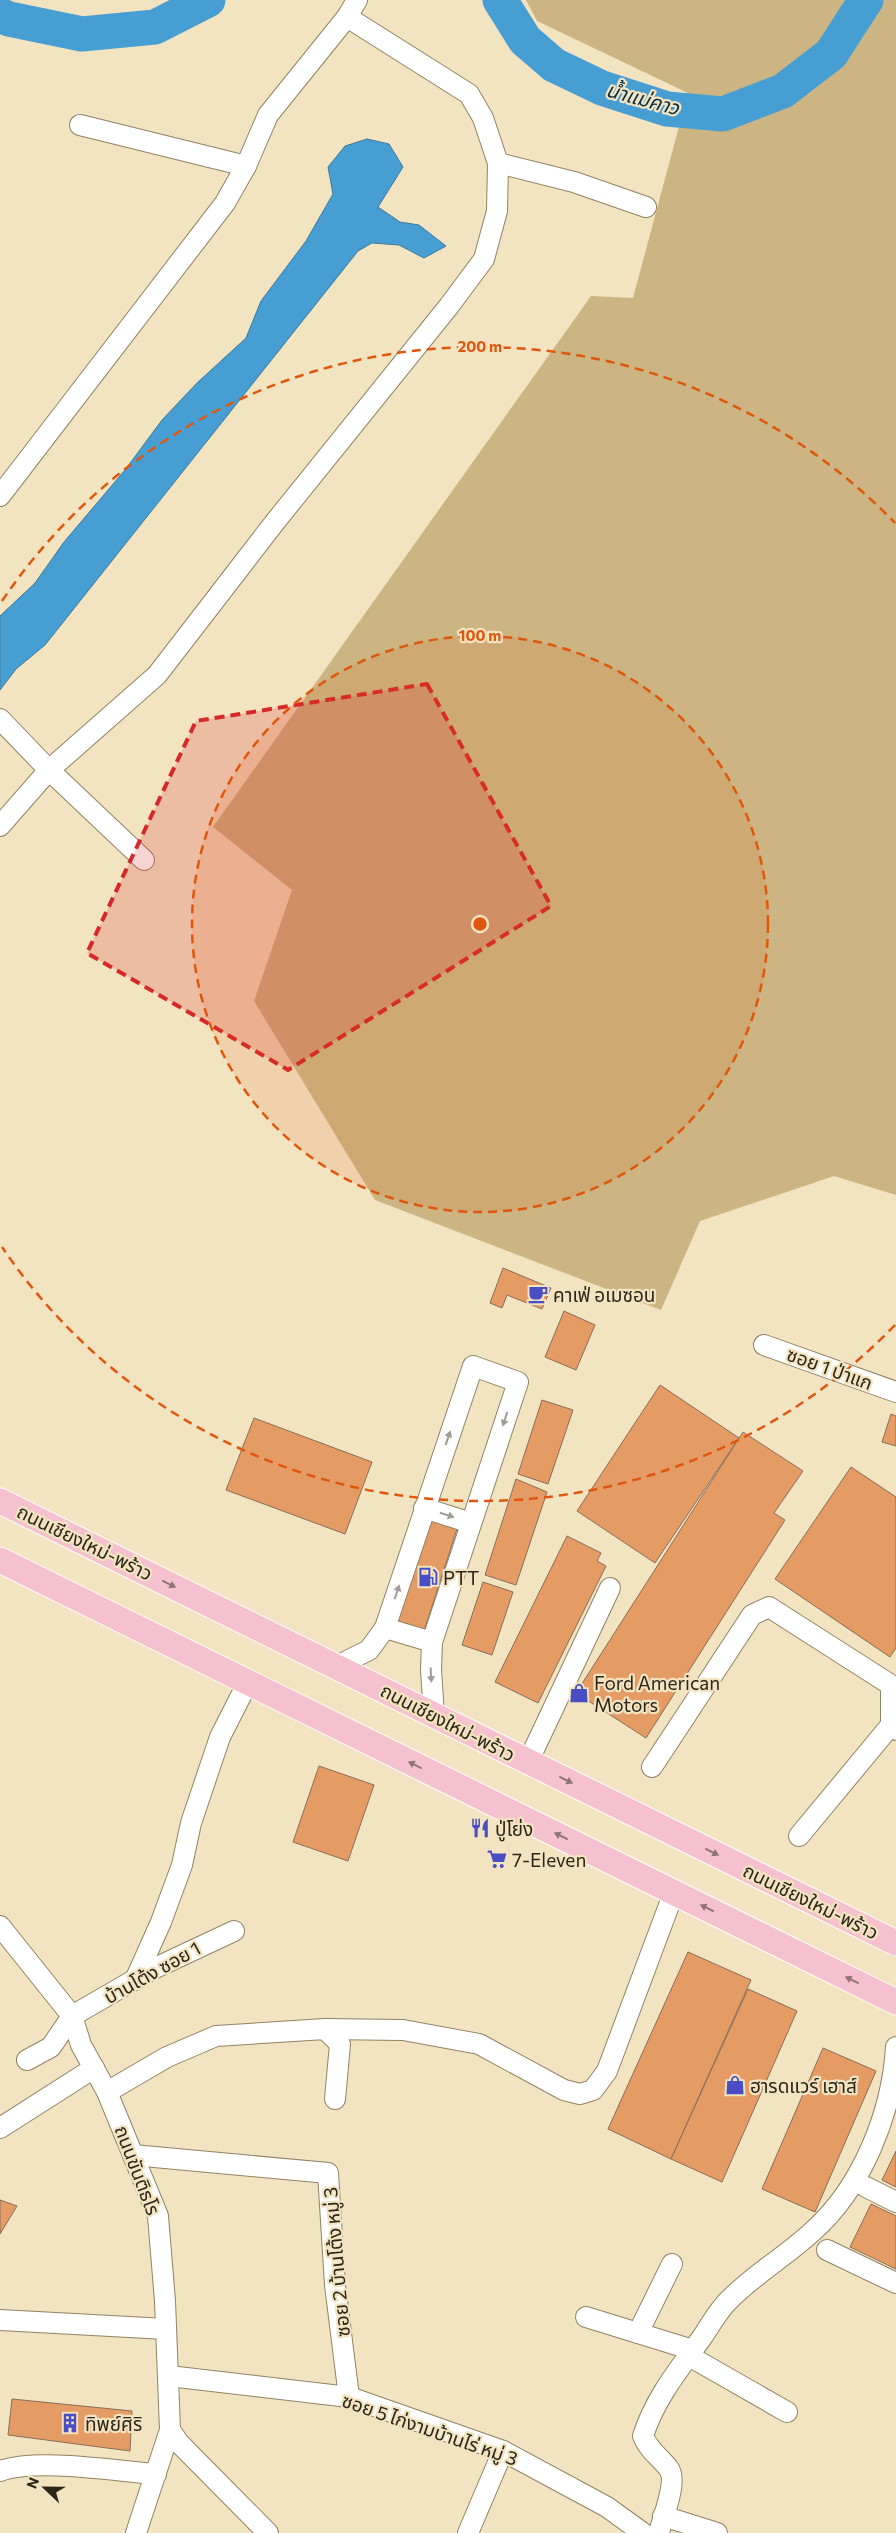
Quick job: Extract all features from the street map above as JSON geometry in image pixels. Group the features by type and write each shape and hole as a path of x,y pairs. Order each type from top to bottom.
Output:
{"main road":[{"name":"ถนนเชียงใหม่-พร้าว","path":"0,1500 896,1943"},
{"path":"0,1560 896,2002"}],"street":[{"path":"0,496 225,203 246,166 268,115 347,17 358,0"},
{"path":"0,826 49,770 157,675 274,522 484,259 497,211 498,163 484,118 468,94 347,17"},
{"path":"80,125 246,166"},
{"path":"498,163 574,182 646,207"},
{"path":"0,719 49,770 144,860"},
{"name":"ซอย 1 ป่าแก","path":"764,1345 896,1392"},
{"path":"337,1666 369,1650 385,1628 473,1366 518,1382 432,1642 431,1670 434,1715"},
{"path":"424,1508 471,1523"},
{"path":"528,1762 610,1588"},
{"path":"652,1768 752,1614 769,1607 890,1685 894,1728 799,1836"},
{"path":"385,1628 432,1642"},
{"path":"135,1980 162,1922 182,1865 191,1823 220,1737 248,1682"},
{"path":"107,2092 167,2056 216,2036 325,2029 403,2030 479,2044 564,2090 580,2094 593,2090 607,2071 674,1892"},
{"name":"ถนนขันติธโร","path":"0,1926 72,2016 81,2045 107,2092 158,2216 169,2376 170,2430 136,2533"},
{"name":"บ้านโต้ง ซอย 1","path":"72,2016 214,1938 234,1931"},
{"path":"27,2060 52,2047 72,2016"},
{"path":"325,2029 340,2044 335,2099"},
{"path":"717,2533 661,2524 672,2486 670,2471 648,2448 643,2436 650,2415 728,2300 753,2278 813,2232 840,2199 866,2160 884,2119 894,2076 896,2047"},
{"path":"0,2128 94,2068"},
{"name":"ซอย 2 บ้านโต้ง หมู่ 3","path":"132,2155 328,2173 335,2285 349,2397"},
{"path":"866,2188 896,2202"},
{"path":"827,2250 896,2283"},
{"path":"638,2333 672,2264"},
{"path":"586,2317 638,2333 691,2353 787,2412"},
{"path":"0,2320 166,2329"},
{"name":"ซอย 5 ไก่งามบ้านไร่ หมู่ 3","path":"169,2376 349,2397 503,2451 608,2507 643,2533"},
{"path":"170,2430 179,2443 268,2533"},
{"path":"468,2533 503,2451"},
{"path":"0,2471 9,2468 42,2465 156,2474"}],"highlighted area":[{"path":"427,684 551,906 288,1070 87,953 196,721"}],"shaded area":[{"path":"526,0 896,0 896,1195 834,1176 700,1221 661,1310 375,1200 254,1001 292,890 213,827 591,296 633,298 688,93 537,21"}],"water":[{"path":"367,139 389,144 403,167 378,207 400,222 419,225 446,246 424,258 399,245 372,243 358,251 45,645 16,669 0,690 0,616 35,583 64,542 125,470 162,420 197,383 246,338 261,301 306,241 333,194 328,167 345,146"}],"building":[{"path":"503,1268 551,1288 542,1309 507,1295 502,1308 490,1303"},
{"path":"564,1311 595,1325 576,1370 545,1357"},
{"path":"660,1385 739,1438 655,1563 577,1511"},
{"path":"542,1400 573,1410 548,1484 518,1474"},
{"path":"891,1414 896,1416 896,1446 882,1442"},
{"path":"254,1418 372,1462 345,1534 226,1490"},
{"path":"743,1432 803,1471 774,1513 785,1520 646,1738 576,1693"},
{"path":"851,1467 896,1497 896,1648 890,1657 775,1579"},
{"path":"516,1479 547,1492 516,1585 485,1575"},
{"path":"430,1516 458,1526 424,1631 395,1622"},
{"path":"567,1536 601,1553 597,1561 606,1566 538,1703 495,1682"},
{"path":"483,1582 513,1592 492,1655 462,1645"},
{"path":"319,1766 374,1785 348,1861 293,1842"},
{"path":"688,1952 751,1980 671,2159 608,2129"},
{"name":"ฮารดแวร์ เฮาส์","path":"748,1989 797,2011 722,2182 671,2159"},
{"path":"823,2048 876,2071 815,2212 762,2189"},
{"path":"896,2151 896,2187 882,2180"},
{"path":"0,2200 17,2206 0,2234"},
{"path":"871,2204 896,2216 896,2269 850,2247"},
{"name":"ทิพย์ศิริ","path":"12,2399 132,2411 130,2451 8,2435"}],"waterway":[{"name":"น้ำแม่คาว","path":"0,15 9,19 82,34 155,27 208,0"},
{"name":"น้ำแม่คาว","path":"500,0 525,40 554,65 602,88 667,109 723,114 783,91 831,54 866,0"}],"place":[{"name":"คาเฟ่ อเมซอน","path":"538,1294"},
{"name":"PTT","path":"428,1577"},
{"name":"Ford American Motors","path":"579,1693"},
{"name":"ปู่โย่ง","path":"480,1828"},
{"name":"7-Eleven","path":"497,1859"},
{"name":"ฮารดแวร์ เฮาส์","path":"735,2085"},
{"name":"ทิพย์ศิริ","path":"70,2423"}]}
